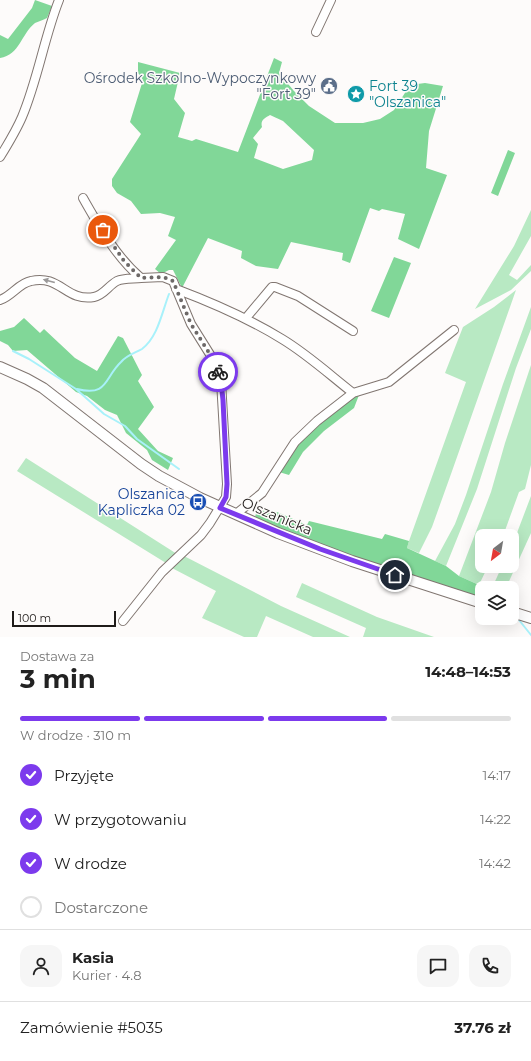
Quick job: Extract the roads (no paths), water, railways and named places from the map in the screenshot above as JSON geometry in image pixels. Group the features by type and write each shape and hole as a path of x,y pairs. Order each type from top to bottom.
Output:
{"street":[{"path":"0,157 23,116 32,90 50,22 59,0"},
{"path":"316,32 331,0"},
{"path":"83,198 124,261 141,278"},
{"path":"0,300 24,283 45,279 57,284 74,296 84,297 98,295 120,280 163,277 173,281 191,324 216,364 221,381 227,484 226,497 201,535 162,572 123,622"},
{"path":"246,318 272,288 275,287 298,296 353,331"},
{"path":"176,288 246,318 283,340 353,393"},
{"path":"236,514 262,493 295,442 318,421 353,393 389,382 454,330"},
{"name":"Olszanicka","path":"0,367 27,379 47,392 120,449 159,476 220,508 278,533 352,561 475,601"},
{"path":"519,614 531,618"}],"waterway":[{"path":"77,389 87,391 100,388 123,360 142,349 147,344 156,331 169,294"},
{"path":"13,351 29,359 76,389 104,414 125,426 137,439 179,469"},
{"path":"519,620 531,635"}],"place":[{"name":"Ośrodek Szkolno-Wypoczynkowy \"Fort 39\"","path":"329,86"},
{"name":"Fort 39 \"Olszanica\"","path":"356,94"},
{"name":"Olszanica Kapliczka 02","path":"198,502"}]}
